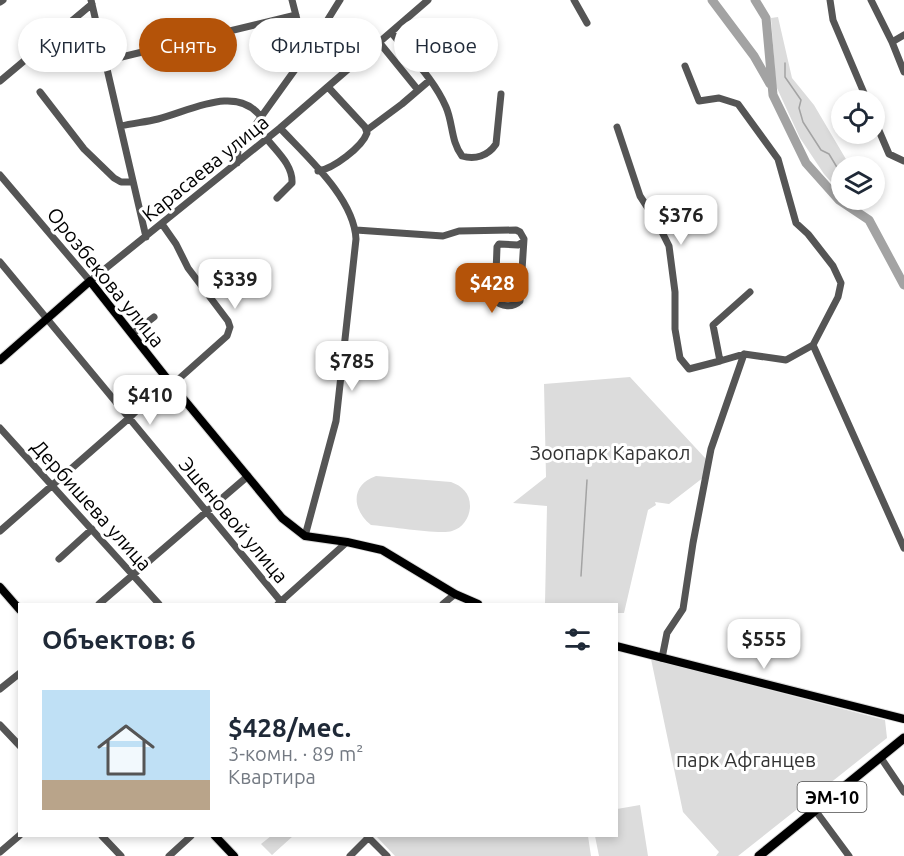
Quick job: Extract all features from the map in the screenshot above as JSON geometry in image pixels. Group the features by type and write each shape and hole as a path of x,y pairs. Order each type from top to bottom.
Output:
{"highway":[{"name":"ЭМ-10","path":"759,856 904,738"}],"main road":[{"name":"Карасаева улица","path":"0,360 90,281"},
{"name":"Орозбекова улица","path":"90,281 282,518 305,536"},
{"path":"305,536 382,550 455,594 476,603"},
{"path":"0,587 18,608"},
{"path":"618,646 904,719"},
{"path":"215,837 234,856"}],"street":[{"path":"292,0 297,18"},
{"path":"329,18 340,0"},
{"name":"Карасаева улица","path":"382,40 428,0"},
{"path":"574,0 587,23"},
{"path":"830,0 833,20 863,90"},
{"path":"871,0 904,72"},
{"path":"0,81 91,2 95,18"},
{"path":"127,57 296,15"},
{"path":"391,32 430,80 448,110 458,152 462,156 470,158 483,156 496,144 501,94"},
{"path":"892,42 904,35"},
{"path":"382,46 418,90"},
{"path":"617,127 640,196 669,246 675,292 675,329 680,358 689,369 744,354 786,360 813,345 838,297 841,283 833,266 808,234 796,223 778,159 738,104 719,98 699,101 685,66"},
{"path":"108,72 122,126 132,182 147,237"},
{"path":"237,163 238,149 293,72"},
{"name":"Карасаева улица","path":"90,281 267,139 345,72"},
{"path":"318,171 336,164 364,140 368,130 430,80"},
{"path":"328,87 368,130"},
{"path":"40,92 84,149 114,178 121,182 132,182"},
{"path":"122,126 157,119 206,103 242,102 254,108 261,117"},
{"path":"280,128 344,203 351,214 356,230 336,421 305,536"},
{"path":"267,139 284,159 292,177 292,183 278,198"},
{"path":"885,144 889,154 904,161"},
{"name":"Орозбекова улица","path":"0,174 90,281"},
{"path":"0,531 170,382 227,336 230,327 228,321 188,268 176,244 162,224"},
{"path":"356,230 443,236 459,231 516,230 523,235 523,242 520,301 514,306 501,305 495,300 498,245 518,245 523,242"},
{"name":"Эшеновой улица","path":"0,262 279,603"},
{"path":"720,361 713,325 750,292"},
{"path":"132,334 153,317"},
{"path":"813,345 904,548"},
{"path":"662,658 667,633 683,609 711,449 744,354"},
{"name":"Дербишева улица","path":"0,429 158,603"},
{"path":"100,603 248,476"},
{"path":"59,559 92,530"},
{"path":"281,603 347,542"},
{"path":"444,603 455,594"},
{"path":"0,689 18,675"},
{"path":"0,725 18,744"},
{"path":"881,758 904,792"},
{"path":"815,810 849,856"},
{"path":"0,852 18,837"},
{"path":"103,837 121,856"},
{"path":"169,856 190,837"},
{"path":"350,856 367,837"},
{"path":"369,837 387,856"}],"green space":[{"path":"778,17 792,78 814,105 831,134 831,144 837,144 844,156 831,156 831,182 800,138 776,86 771,18"},
{"name":"Зоопарк Каракол","path":"630,377 706,459 704,477 669,504 655,502 656,505 648,510 624,613 618,613 618,603 545,603 547,506 513,503 546,477 544,384"},
{"path":"376,476 451,482 462,488 469,497 470,510 467,518 463,525 446,532 371,525 360,512 357,498 362,485"},
{"name":"парк Афганцев","path":"651,659 885,720 887,738 738,856 716,856 719,852 683,812"},
{"path":"640,805 648,856 599,856 595,837 618,837 618,809"},
{"path":"270,837 292,837 272,855 261,844"},
{"path":"377,837 588,837 591,856 395,856"}],"waterway":[{"path":"712,0 754,56 770,84"},
{"path":"755,0 766,18 773,95 806,163 839,200 869,220 904,285"},
{"path":"785,63 785,77 801,100 799,108 803,122 821,150 831,157"},
{"path":"581,576 587,480"}]}
